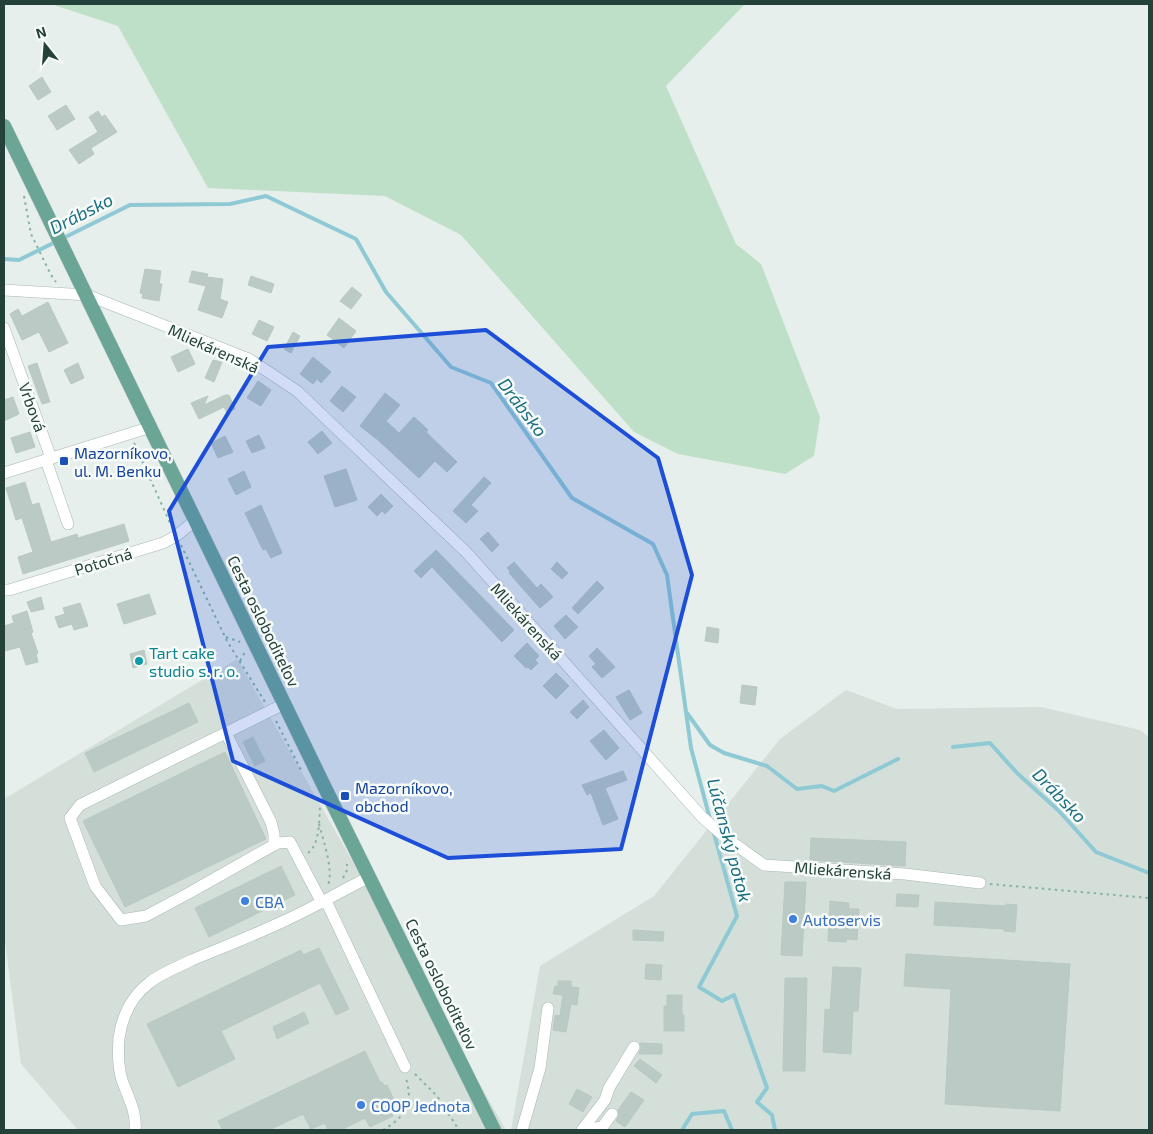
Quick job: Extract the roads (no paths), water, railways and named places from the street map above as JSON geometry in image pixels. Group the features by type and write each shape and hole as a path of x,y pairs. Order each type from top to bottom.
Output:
{"main road":[{"name":"Cesta osloboditeľov","path":"4,126 284,704 494,1130"}],"street":[{"path":"4,290 87,296"},
{"name":"Mliekárenská","path":"87,296 249,359 297,391 467,553 702,817 724,837 764,864 905,874 980,883"},
{"name":"Vrbová","path":"4,328 49,459 68,524"},
{"path":"4,473 151,427"},
{"name":"Potočná","path":"4,590 18,588 163,542 176,536 196,520"},
{"path":"284,704 80,805 70,818 95,886 121,920 146,916 274,845 290,842 298,858 325,898 405,1067"},
{"path":"226,733 271,822 274,845"},
{"path":"135,1130 136,1121 133,1107 121,1078 118,1060 119,1040 123,1020 133,1000 148,983 167,971 370,876"},
{"path":"522,1130 540,1068 548,1008"},
{"path":"582,1130 606,1100 609,1088 634,1047"},
{"path":"590,1130 603,1126 612,1114"}],"waterway":[{"name":"Drábsko","path":"4,259 19,260 130,205 230,204 266,196 356,239 386,292 451,367 491,383 572,498 653,544 667,575 691,748 710,819"},
{"name":"Drábsko","path":"687,713 710,745 724,753 767,766 797,789 822,786 834,791 898,759"},
{"name":"Drábsko","path":"953,747 990,743 1017,773 1059,811 1096,852 1149,873"},
{"name":"Lúčanský potok","path":"713,830 737,916 699,987 722,1001 734,995 767,1088 757,1102 772,1115 775,1130"},
{"name":"Lúčanský potok","path":"682,1130 692,1114 724,1111 732,1130"}],"place":[{"name":"Mazorníkovo, ul. M. Benku","path":"64,461"},
{"name":"Tart cake studio s. r. o.","path":"139,661"},
{"name":"Mazorníkovo, obchod","path":"345,796"},
{"name":"CBA","path":"245,901"},
{"name":"Autoservis","path":"793,919"},
{"name":"COOP Jednota","path":"361,1105"}]}
